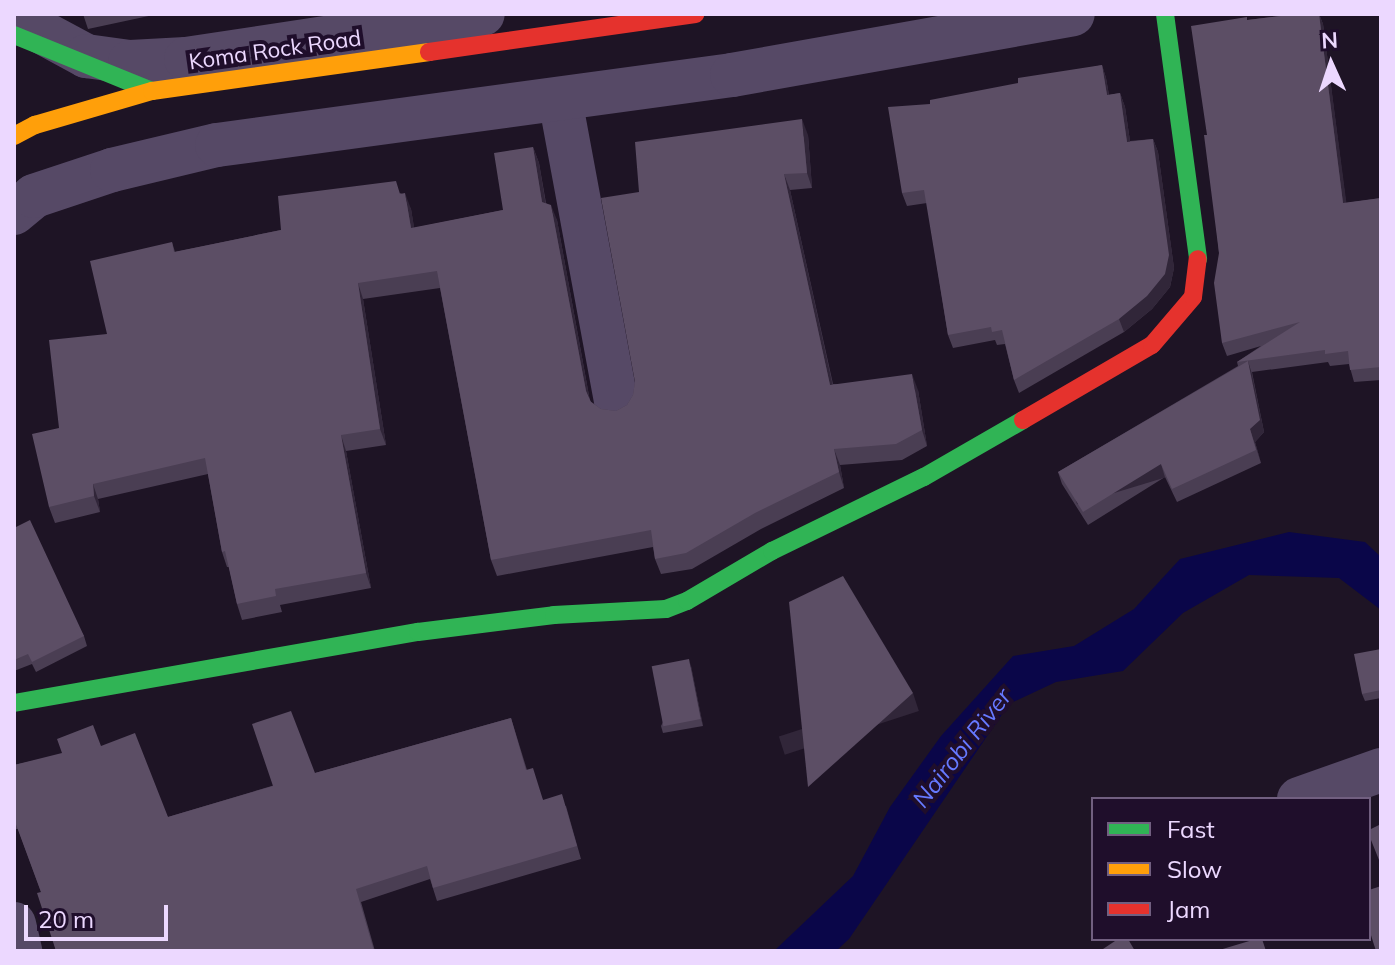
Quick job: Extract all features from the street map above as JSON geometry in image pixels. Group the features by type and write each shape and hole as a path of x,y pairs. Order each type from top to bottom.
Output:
{"street":[{"path":"20,14 38,30 86,56 130,62 186,59 477,15"},
{"name":"Koma Rock Road","path":"14,136 35,125 152,91 695,14"},
{"path":"14,213 34,196 112,170 217,145 732,75 1073,14"},
{"path":"14,703 418,632 554,615 666,609 687,601 772,551 924,477 1152,345 1193,297 1199,269 1165,14"},
{"path":"14,35 152,91"},
{"path":"560,99 616,402"},
{"path":"1305,797 1381,770"},
{"path":"14,924 20,951"}],"water":[{"name":"Nairobi River","path":"1289,532 1365,542 1381,557 1381,610 1339,578 1249,575 1183,613 1123,671 1056,682 1009,704 849,939 836,951 774,951 853,876 890,807 941,736 1013,656 1074,646 1134,609 1180,559"}],"building":[{"path":"1319,14 1343,203 1381,198 1381,367 1350,370 1348,351 1325,354 1325,350 1237,362 1300,322 1222,343 1214,283 1219,253 1204,135 1207,135 1191,26 1247,17 1247,20"},
{"path":"1102,65 1107,95 1120,93 1127,142 1153,139 1169,255 1165,274 1147,296 1119,319 1014,380 1002,330 992,332 991,327 948,335 924,190 902,193 888,107 930,104 930,100 1018,83 1018,78"},
{"path":"802,119 807,173 784,174 830,385 912,374 922,430 896,444 834,449 839,472 755,513 686,553 655,559 651,530 491,560 437,271 358,283 380,429 341,435 366,573 275,589 276,596 237,604 225,551 222,552 205,458 93,484 94,496 49,507 32,434 59,428 49,340 107,334 90,261 172,242 174,252 281,230 278,196 396,181 400,194 405,193 411,228 503,210 494,153 533,147 542,202 551,205 586,391 591,402 601,409 616,411 627,405 635,382 601,198 639,192 635,142"},
{"path":"1248,361 1260,420 1250,429 1256,450 1172,489 1161,464 1083,512 1058,472"},
{"path":"30,520 84,636 32,662 28,654 14,660 14,528"},
{"path":"843,576 913,693 808,787 789,602"},
{"path":"1381,649 1381,690 1362,694 1354,654"},
{"path":"689,659 701,719 663,726 652,666"},
{"path":"291,711 315,773 511,718 526,770 533,768 543,800 562,794 577,846 433,888 427,866 356,889 374,951 56,951 37,893 41,892 14,819 14,765 62,753 57,739 93,725 101,746 135,733 168,817 273,786 252,724"},
{"path":"1381,824 1381,865 1371,840 1371,829"},
{"path":"1381,886 1381,951 1376,951 1371,935 1371,889"},
{"path":"1115,941 1129,941 1135,951 1100,951"},
{"path":"1249,941 1263,941 1266,951 1216,951"}],"traffic: fast":[{"path":"1165,14 1198,259"},
{"path":"14,35 152,91"},
{"path":"14,703 418,632 554,615 666,609 687,601 772,551 924,477 1023,420"}],"traffic: slow":[{"path":"14,136 35,125 152,91 429,52"}],"traffic: jam":[{"path":"429,52 695,14"},
{"path":"1023,420 1152,345 1193,297 1198,259"}]}
